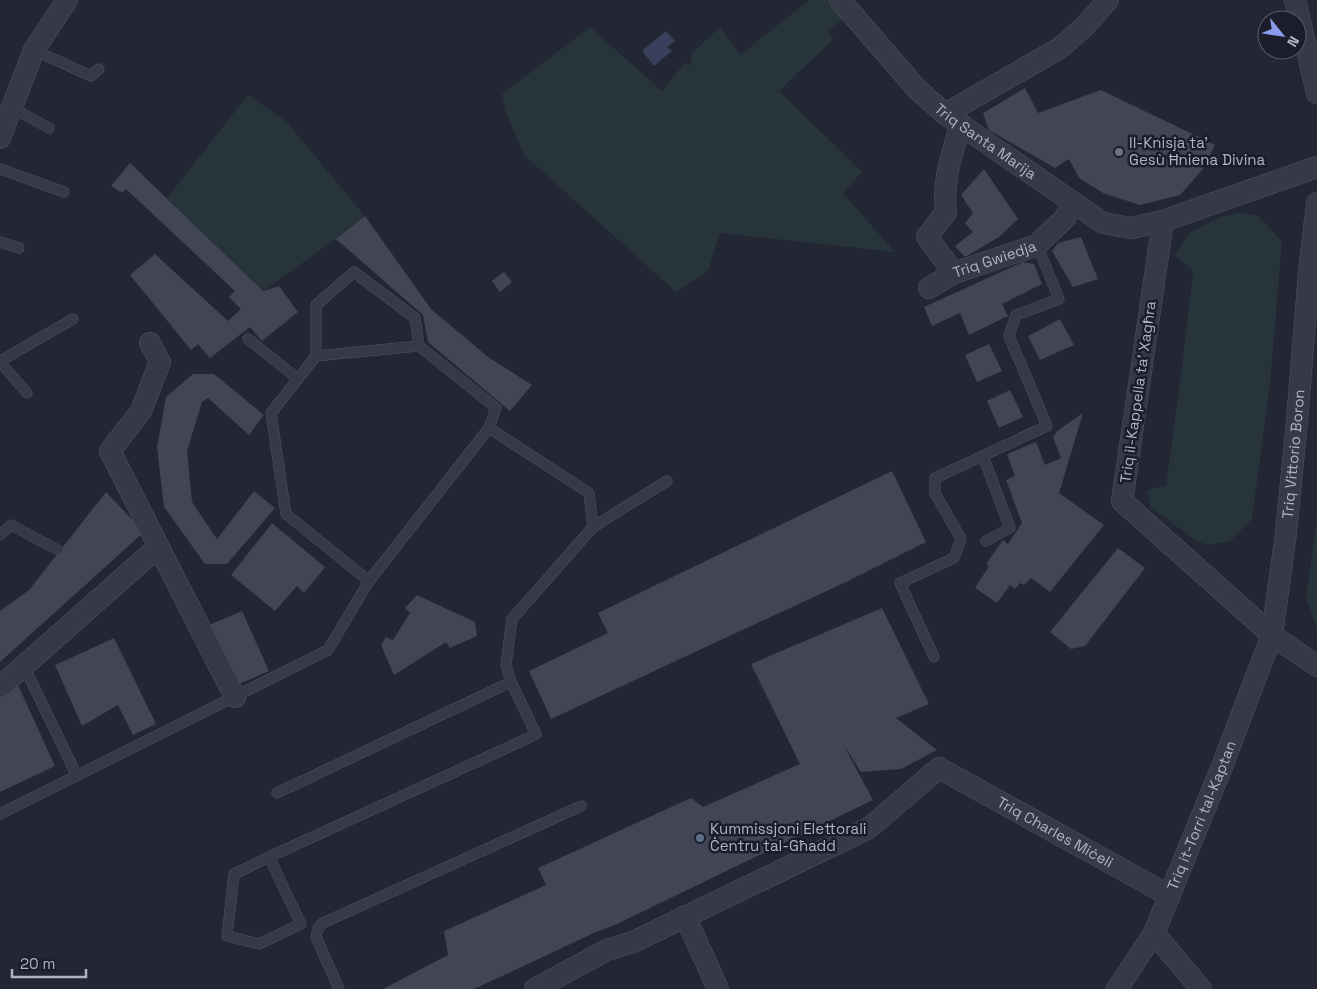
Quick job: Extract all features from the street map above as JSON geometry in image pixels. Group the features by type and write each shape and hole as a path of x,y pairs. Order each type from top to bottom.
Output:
{"street":[{"path":"0,138 34,50 66,0"},
{"name":"Triq Santa Marija","path":"840,0 917,89 953,119 1074,203 1104,223 1131,228 1163,221"},
{"path":"954,273 927,237 946,212 947,171 953,119 1060,48 1085,26 1108,0"},
{"path":"1295,0 1317,93"},
{"path":"1163,221 1317,167"},
{"name":"Triq Vittorio Boron","path":"1272,635 1286,533 1313,278 1317,202"},
{"name":"Triq Gwiedja","path":"929,288 954,273 1037,245 1065,218 1074,203"},
{"name":"Triq il-Kappella ta' Xagħra","path":"1163,221 1122,501 1272,635 1317,666"},
{"path":"150,343 160,362 141,411 110,451 235,697"},
{"path":"0,686 158,547"},
{"name":"Triq it-Torri tal-Kaptan","path":"1117,989 1154,933 1221,769 1272,635"},
{"name":"Triq Charles Miċeli","path":"685,916 869,828 939,768 1170,896"},
{"path":"535,989 606,950 633,942 685,916 718,989"},
{"path":"1154,933 1201,989"}],"lane":[{"path":"34,50 91,76 99,69"},
{"path":"11,107 49,128"},
{"path":"0,169 64,192"},
{"path":"0,242 20,248"},
{"path":"934,657 900,583 954,558 960,539 935,492 935,478 1047,426 1009,336 1016,314 1059,298 1037,245"},
{"path":"0,814 328,650 369,580 489,428 496,408 419,346 415,318 354,272 316,305 316,356 271,413 286,514 369,580"},
{"path":"27,393 0,362 73,319"},
{"path":"248,339 298,379"},
{"path":"316,356 419,346"},
{"path":"489,428 589,493 593,527"},
{"path":"983,456 1010,528 986,540"},
{"path":"269,857 301,924 259,944 227,936 234,874 269,857 536,734 511,682 506,665 512,619 593,527 666,481"},
{"path":"0,535 11,525 58,550"},
{"path":"24,666 77,776"},
{"path":"277,793 511,682"},
{"path":"339,989 316,937 318,928 323,924 581,806"}],"shaded area":[{"path":"809,0 832,0 846,17 827,31 834,39 779,91 862,172 843,193 895,252 720,233 708,271 676,292 524,155 507,115 502,94 590,27 662,91 685,62 691,66 691,54 720,27 740,55"},
{"path":"248,95 286,121 365,216 263,291 167,198"},
{"path":"1239,213 1258,216 1282,241 1270,384 1252,519 1229,542 1208,545 1196,541 1151,509 1147,490 1166,485 1181,375 1193,271 1175,255 1189,233 1223,216"},
{"path":"1317,517 1317,628 1306,598"}],"water":[{"path":"666,31 675,41 667,47 672,51 654,66 642,51"}],"building":[{"name":"Il-Knisja ta' Gesù Ħniena Divina","path":"1025,88 1038,113 1101,90 1215,145 1202,170 1180,195 1140,205 1103,193 1079,178 1069,159 1055,168 989,130 983,113"},
{"path":"130,163 263,291 279,286 298,312 262,341 250,327 210,358 198,344 191,350 130,275 155,254 228,321 241,309 229,297 235,291 126,189 122,193 111,186"},
{"path":"984,169 1018,219 999,237 965,257 955,246 973,232 965,223 973,213 961,195"},
{"path":"365,216 431,309 488,357 532,385 510,411 428,342 423,315 336,239"},
{"path":"1081,237 1098,279 1073,287 1052,251 1058,243"},
{"path":"1023,262 1034,264 1042,284 1002,304 1008,316 969,335 960,313 932,326 924,307"},
{"path":"504,272 512,282 500,292 492,281"},
{"path":"1060,319 1074,345 1040,360 1028,336"},
{"path":"989,344 1002,371 977,382 965,355"},
{"path":"193,374 214,374 264,415 249,435 208,398 202,402 187,451 192,502 217,539 254,491 275,508 227,564 205,564 164,507 157,447 166,397"},
{"path":"1010,390 1023,417 999,428 987,401"},
{"path":"1083,413 1059,493 1104,525 1050,592 1031,578 1024,585 1020,583 1015,589 1010,585 997,603 975,588 989,566 986,564 1003,540 1008,544 1022,523 1006,480 1015,476 1007,454 1036,442 1045,465 1061,458 1053,437 1057,431"},
{"path":"892,471 926,542 846,582 551,719 529,671 608,633 598,613"},
{"path":"106,492 144,532 0,662 0,611 29,590"},
{"path":"272,523 325,567 304,593 297,586 275,611 231,575"},
{"path":"1118,548 1145,568 1085,646 1071,649 1050,632"},
{"path":"417,595 475,622 477,636 450,648 446,642 394,675 381,645 386,637 393,640 410,613 405,608"},
{"name":"Kummissjoni Elettorali Ċentru tal-Għadd","path":"882,608 929,704 896,718 937,750 901,769 861,772 843,744 873,800 617,924 474,989 383,989 448,955 444,931 546,885 538,868 691,798 703,807 800,764 751,664"},
{"path":"242,611 269,671 237,685 209,625"},
{"path":"114,638 156,724 133,735 118,705 82,726 55,665"},
{"path":"17,683 55,766 0,792 0,698"}],"place":[{"name":"Il-Knisja ta' Gesù Ħniena Divina","path":"1119,152"},
{"name":"Kummissjoni Elettorali Ċentru tal-Għadd","path":"700,838"}]}
